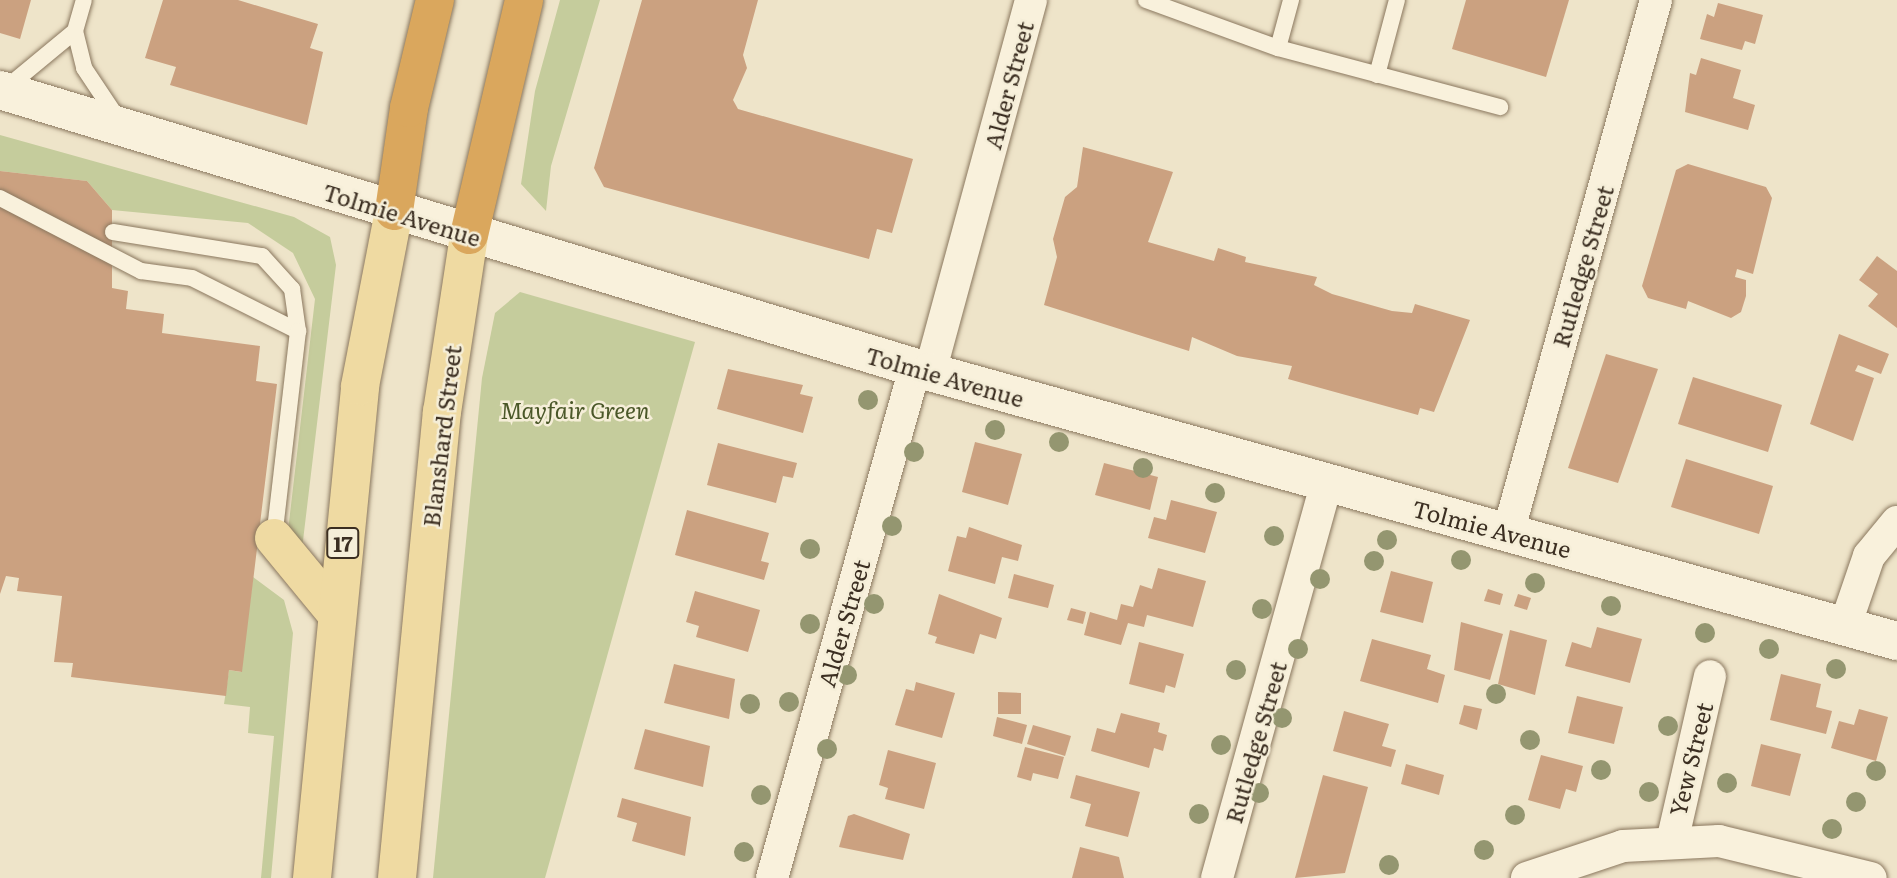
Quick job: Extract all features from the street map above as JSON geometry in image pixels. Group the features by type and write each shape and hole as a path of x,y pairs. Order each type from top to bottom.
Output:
{"highway":[{"name":"17","path":"394,211 409,108 435,0"},
{"name":"Blanshard Street","path":"469,235 524,0"}],"main road":[{"name":"17","path":"312,878 335,612 359,386 394,211"},
{"name":"Blanshard Street","path":"397,878 439,439 469,235"},
{"path":"274,538 335,612"}],"street":[{"name":"Alder Street","path":"772,878 1031,0"},
{"name":"Rutledge Street","path":"1508,533 1656,0"},
{"name":"Tolmie Avenue","path":"2,91 124,126 469,235 922,370 1897,641"},
{"name":"Rutledge Street","path":"1217,878 1326,484"},
{"path":"1845,626 1869,556 1897,522"},
{"name":"Yew Street","path":"1672,842 1710,676"},
{"path":"1527,878 1623,846 1719,841 1871,878"}],"lane":[{"path":"84,0 75,32 84,68 124,126"},
{"path":"1146,0 1278,48 1500,107"},
{"path":"1278,48 1291,0"},
{"path":"1377,75 1397,0"},
{"path":"2,91 75,32"},
{"path":"0,198 141,271 192,278 298,331"},
{"path":"113,232 262,256 292,289 298,331 274,538"}],"green space":[{"path":"560,0 600,0 551,166 546,211 521,184 535,91"},
{"path":"0,135 294,217 330,237 336,265 302,549 288,531 315,299 293,253 248,223 112,210 87,181 0,171"},
{"name":"Mayfair Green","path":"520,292 695,342 545,878 433,878 482,378 495,313"},
{"path":"253,577 284,600 293,633 271,878 261,878 274,736 248,733 250,707 224,704 229,670 241,672"}],"building":[{"path":"0,0 31,0 20,39 0,33"},
{"path":"163,0 238,0 318,24 310,48 323,52 307,125 170,85 176,67 145,58"},
{"path":"642,0 758,0 743,55 747,68 733,100 738,109 913,159 892,233 877,229 869,259 604,187 594,168"},
{"path":"1466,0 1569,0 1546,77 1452,49"},
{"path":"1718,3 1763,15 1755,44 1745,41 1742,50 1700,39 1707,14 1714,17"},
{"path":"1701,58 1741,70 1733,98 1755,105 1748,130 1685,112 1690,73 1696,75"},
{"path":"1083,147 1173,172 1148,242 1214,261 1218,248 1246,257 1245,262 1317,277 1314,285 1332,294 1392,311 1412,313 1415,304 1470,320 1434,412 1420,408 1418,415 1288,379 1292,366 1237,356 1192,337 1189,351 1044,305 1057,257 1053,239 1065,197 1077,187"},
{"path":"1688,164 1766,187 1772,198 1753,274 1737,269 1735,277 1746,280 1746,296 1741,312 1731,318 1688,301 1686,309 1648,298 1642,286 1676,170"},
{"path":"0,171 87,181 112,210 112,288 128,291 126,309 164,314 162,333 260,346 256,381 277,384 242,672 229,670 226,696 71,677 73,663 54,662 62,596 17,591 19,578 6,576 0,594"},
{"path":"1877,256 1897,271 1897,328 1868,306 1878,294 1859,280"},
{"path":"1839,334 1889,354 1881,374 1858,365 1855,371 1874,378 1853,441 1810,424"},
{"path":"1606,354 1658,369 1618,483 1568,468"},
{"path":"728,369 803,385 800,394 813,397 803,433 717,409"},
{"path":"1693,377 1782,405 1768,452 1678,424"},
{"path":"975,442 1022,454 1008,505 962,492"},
{"path":"718,443 797,463 793,478 783,476 776,503 707,485"},
{"path":"1686,459 1773,486 1759,534 1671,507"},
{"path":"1104,463 1158,477 1150,510 1095,495"},
{"path":"1171,500 1217,512 1205,553 1148,538 1154,517 1166,520"},
{"path":"687,510 769,533 761,561 769,563 764,580 675,555"},
{"path":"969,527 1022,545 1018,561 1002,557 995,584 948,571 957,536 966,538"},
{"path":"1158,568 1206,581 1193,627 1147,615 1144,627 1128,623 1121,645 1084,635 1090,612 1117,620 1121,604 1133,607 1140,585 1152,589"},
{"path":"1391,571 1433,582 1423,623 1380,612"},
{"path":"1014,574 1054,585 1048,608 1008,598"},
{"path":"1488,589 1503,594 1500,605 1484,601"},
{"path":"695,591 760,610 748,652 696,637 699,626 686,622"},
{"path":"939,594 1002,618 996,639 980,634 974,654 935,643 937,637 928,634"},
{"path":"1518,594 1531,598 1527,610 1514,606"},
{"path":"1071,608 1086,612 1083,624 1067,620"},
{"path":"1461,622 1503,634 1490,680 1454,670"},
{"path":"1597,627 1642,639 1630,683 1565,666 1572,642 1591,648"},
{"path":"1510,630 1547,640 1535,695 1498,684"},
{"path":"1372,639 1431,655 1427,669 1445,675 1438,703 1360,681"},
{"path":"1139,642 1184,654 1175,688 1166,685 1164,693 1129,684"},
{"path":"674,664 735,679 729,719 664,703"},
{"path":"1781,674 1821,684 1816,707 1832,711 1826,734 1770,720"},
{"path":"916,682 955,693 942,738 895,725 906,689 914,691"},
{"path":"998,692 1021,693 1021,714 998,714"},
{"path":"1577,696 1623,707 1614,744 1568,733"},
{"path":"1464,705 1482,709 1477,730 1459,724"},
{"path":"1859,709 1888,717 1876,761 1831,748 1839,721 1854,725"},
{"path":"1344,711 1389,724 1382,746 1396,750 1391,767 1333,751"},
{"path":"1121,713 1160,723 1158,732 1167,735 1163,751 1154,748 1149,768 1091,751 1097,728 1115,733"},
{"path":"997,717 1027,725 1022,744 993,736"},
{"path":"1033,725 1071,736 1065,756 1027,744"},
{"path":"645,729 710,746 703,787 634,769"},
{"path":"1761,744 1801,754 1790,796 1751,786"},
{"path":"1025,747 1064,757 1058,779 1033,773 1031,781 1017,777"},
{"path":"888,750 936,763 924,809 885,799 888,788 879,785"},
{"path":"1541,755 1583,766 1576,792 1566,789 1560,809 1528,800"},
{"path":"1406,764 1444,775 1439,795 1401,784"},
{"path":"1076,775 1140,792 1128,837 1085,826 1091,804 1070,798"},
{"path":"1323,775 1368,787 1345,873 1295,878"},
{"path":"622,798 691,817 685,856 632,841 637,823 617,817"},
{"path":"854,814 910,834 903,860 839,847 848,816"},
{"path":"1080,847 1119,857 1124,878 1072,878"}]}
